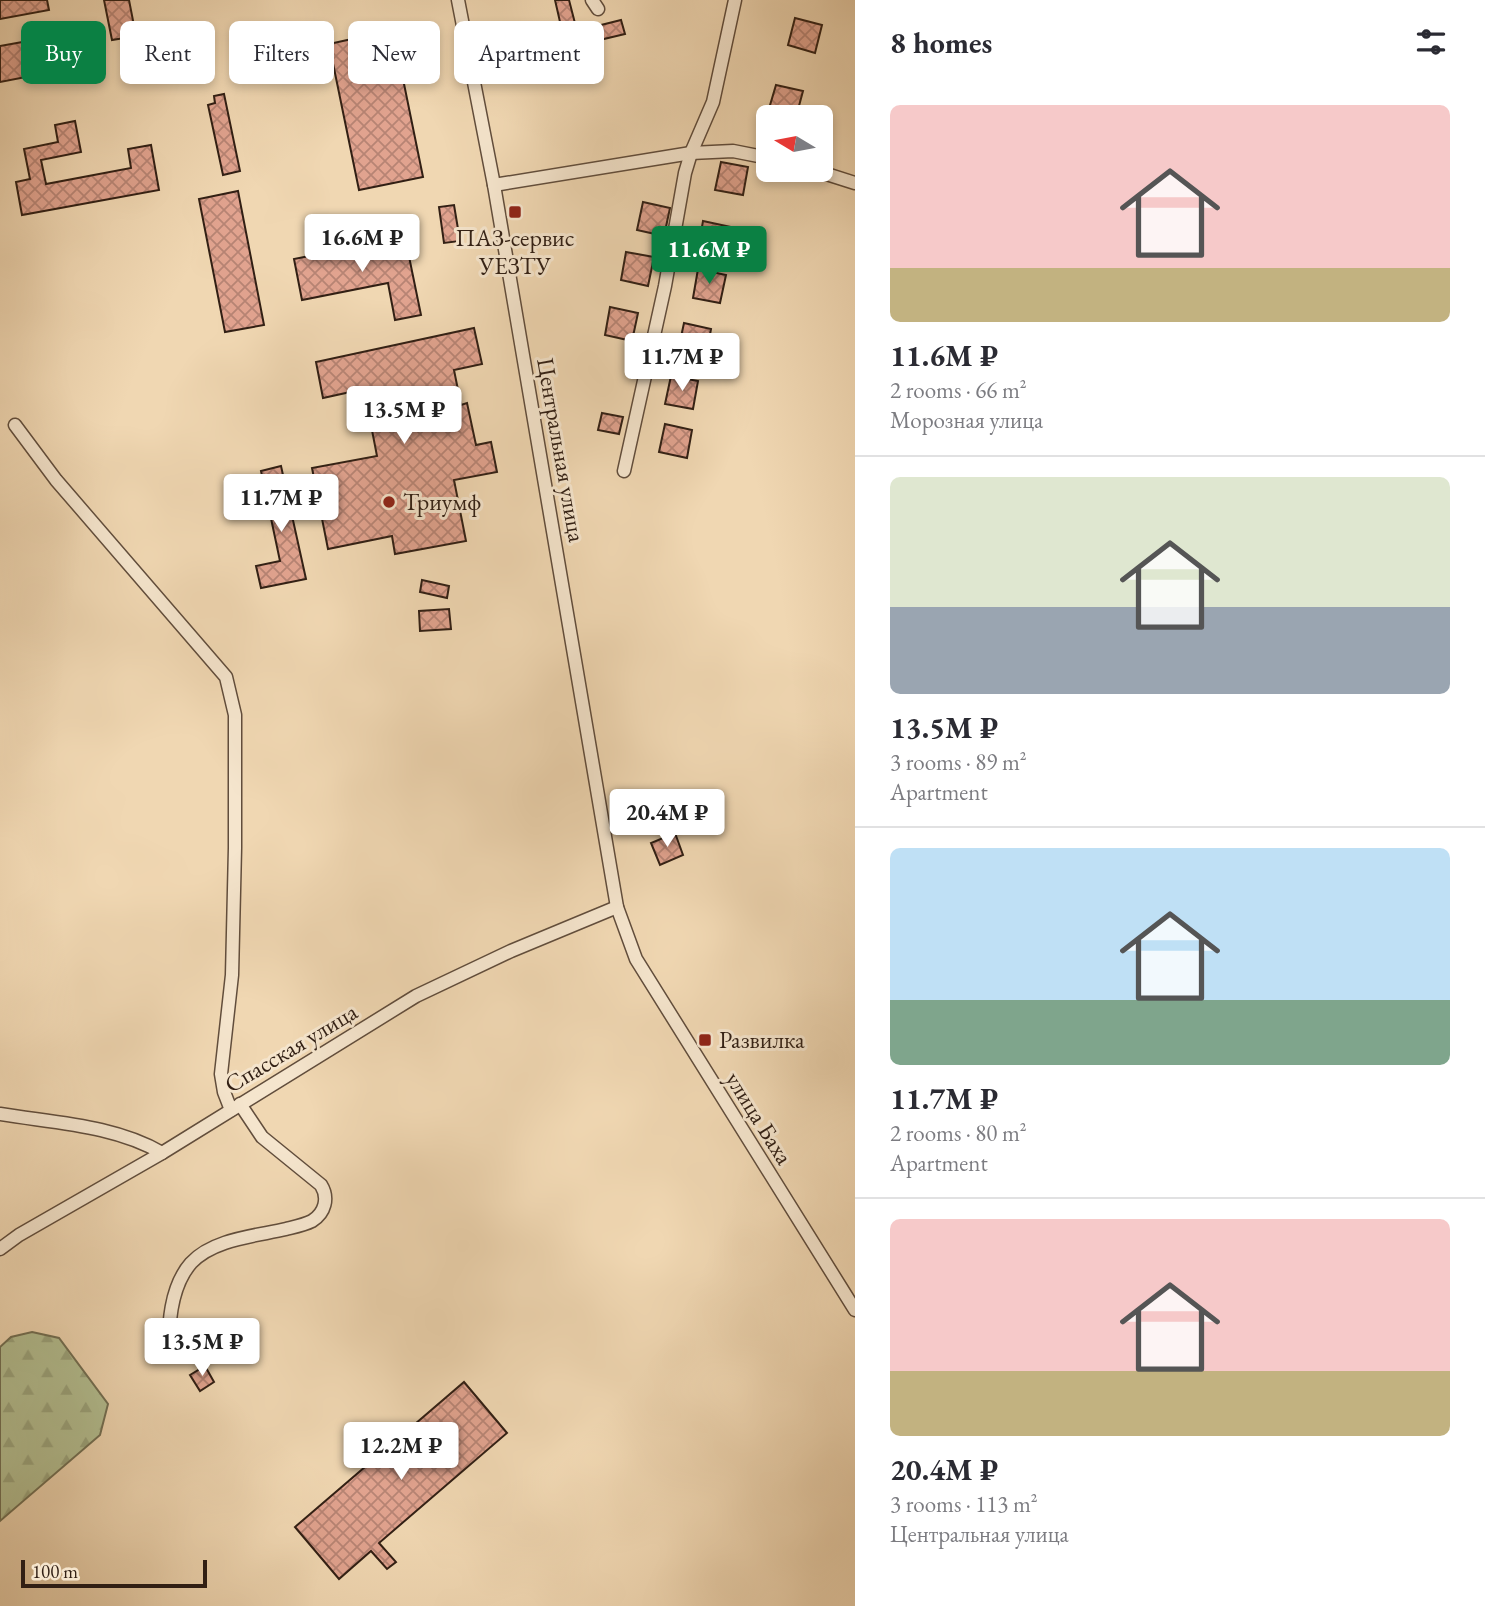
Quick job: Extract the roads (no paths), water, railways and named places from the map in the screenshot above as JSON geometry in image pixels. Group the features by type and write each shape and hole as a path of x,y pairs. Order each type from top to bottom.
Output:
{"street":[{"name":"Центральная улица","path":"458,0 494,186 617,907"},
{"path":"624,471 691,153 713,102 735,0"},
{"path":"494,186 691,153 733,151 756,156"},
{"path":"833,176 855,183"},
{"path":"15,425 57,480 226,677 234,715 235,848 232,975 221,1074 224,1093 262,1137 325,1190 323,1212 309,1223 217,1247 201,1254 190,1265 181,1280 170,1316 169,1355"},
{"name":"Спасская улица","path":"0,1249 19,1235 162,1153 416,996 511,951 617,907"},
{"name":"улица Баха","path":"617,907 636,959 855,1310"},
{"path":"0,1114 116,1133 138,1140 162,1153"}],"place":[{"name":"ПАЗ-сервис УЕЗТУ","path":"515,212"},
{"name":"Триумф","path":"389,502"},
{"name":"Развилка","path":"705,1040"}]}
